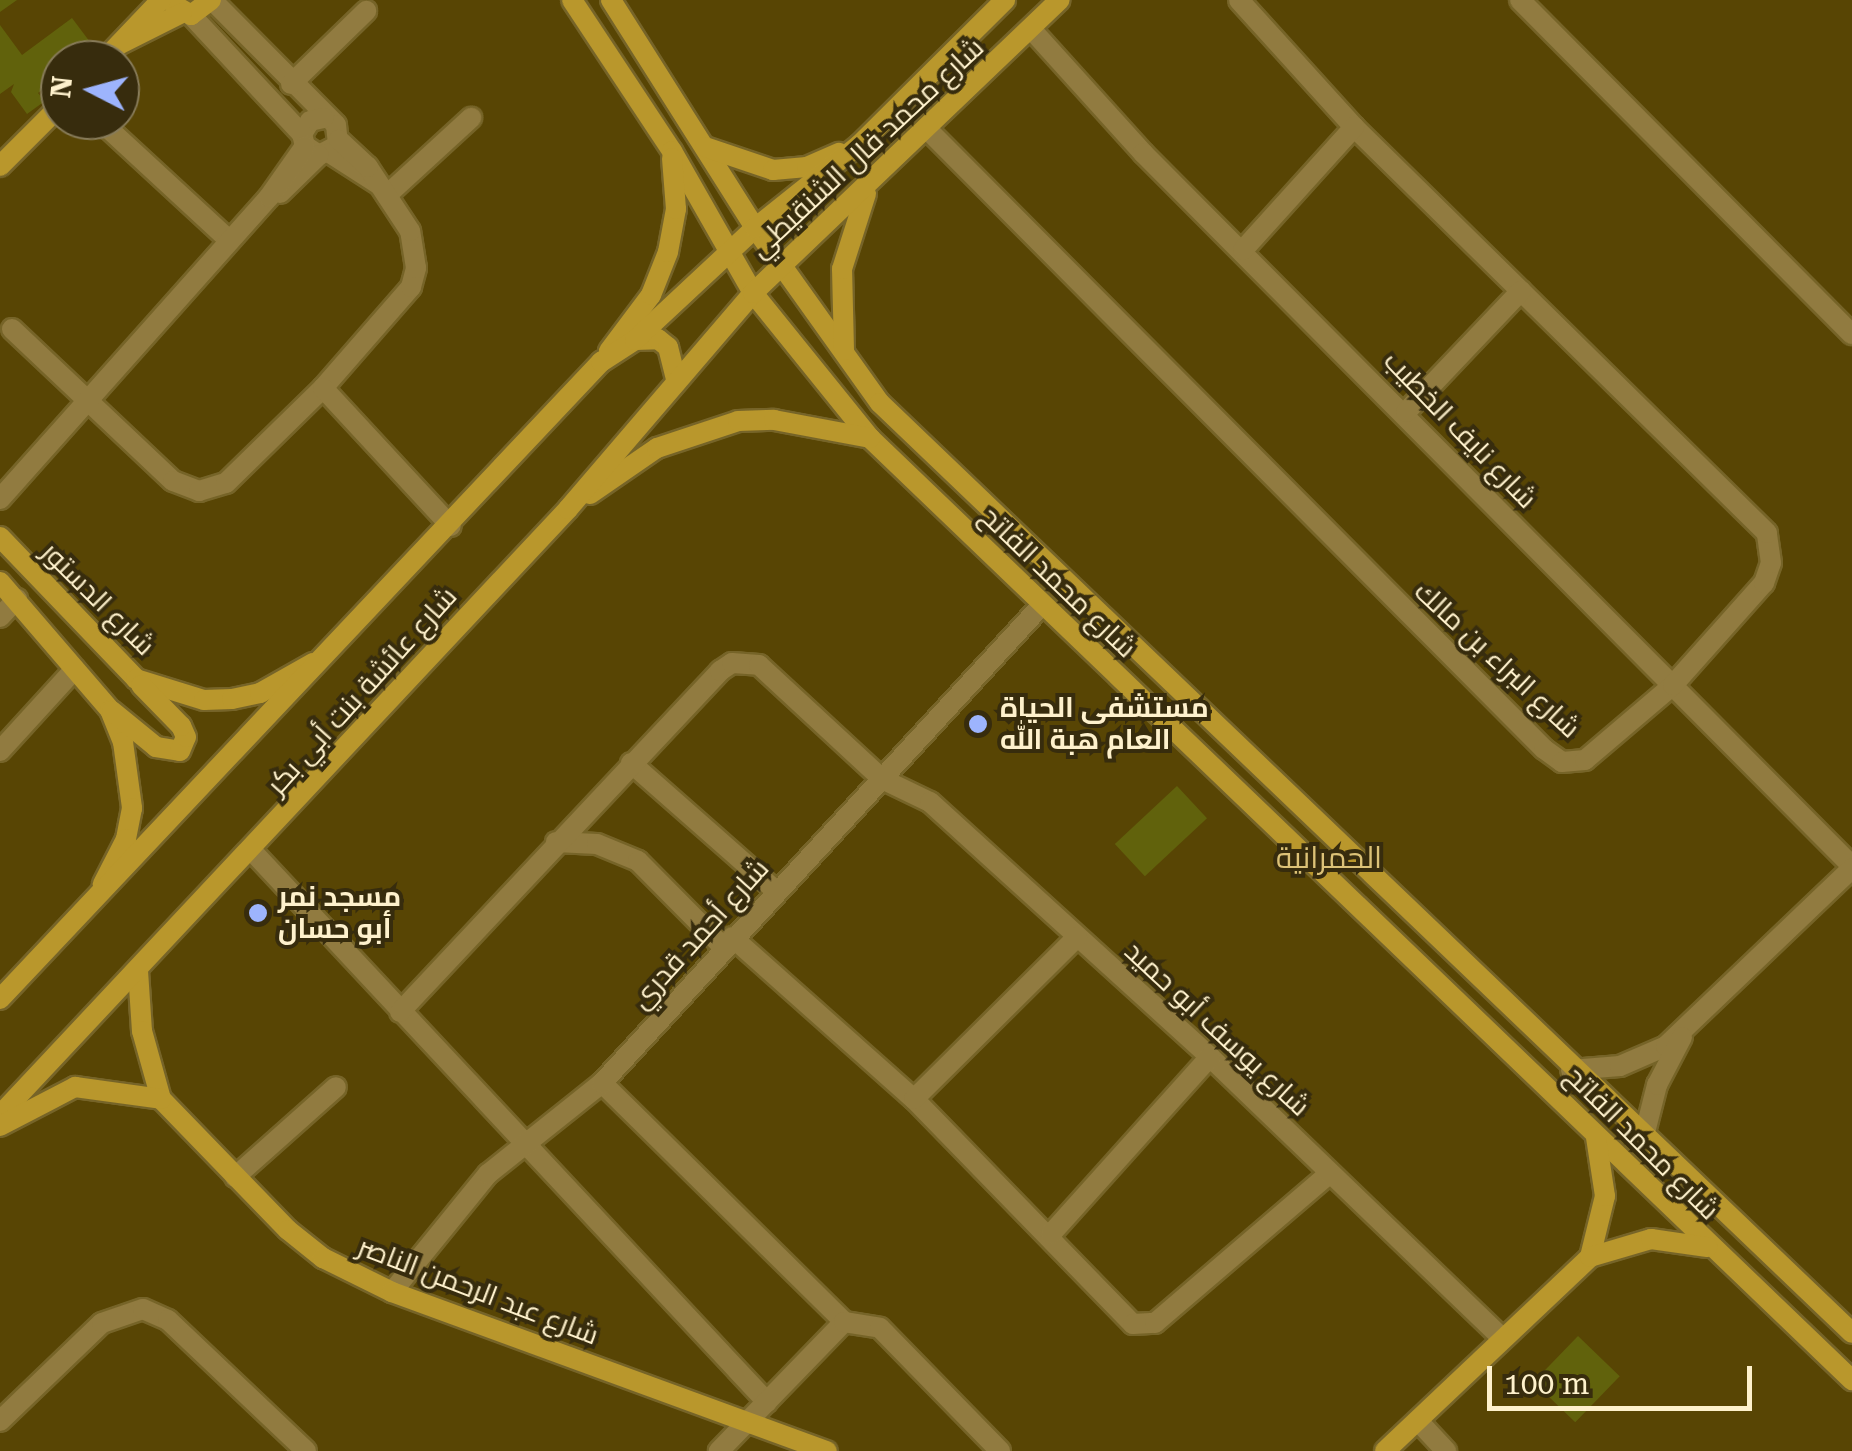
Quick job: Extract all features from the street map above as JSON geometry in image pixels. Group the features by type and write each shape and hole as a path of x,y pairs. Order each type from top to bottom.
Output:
{"main road":[{"path":"124,40 161,0"},
{"path":"127,40 182,9 212,0"},
{"name":"شارع محمد الفاتح","path":"572,0 672,151 753,293 870,438 1710,1248 1852,1380"},
{"name":"شارع محمد الفاتح","path":"610,0 755,228 880,403 1571,1070 1823,1304 1852,1313"},
{"name":"شارع محمد فال الشنقيطي","path":"728,254 859,145 1005,0"},
{"name":"شارع محمد فال الشنقيطي","path":"753,293 929,131 1060,0"},
{"path":"0,166 40,126"},
{"path":"705,147 773,170 807,167 859,145"},
{"path":"601,362 651,295 668,252 676,209 672,151"},
{"path":"844,352 842,270 870,186"},
{"name":"شارع عائشة بنت أبي بكر","path":"0,999 90,910 601,362 635,340 728,254"},
{"name":"شارع عائشة بنت أبي بكر","path":"0,1115 253,852 568,509 753,293"},
{"path":"635,340 658,339 668,347 677,382"},
{"path":"568,509 656,448 706,428 774,420 870,438"},
{"name":"شارع الدستور","path":"0,536 136,679 204,700 232,700 260,693 332,652"},
{"name":"شارع الدستور","path":"0,582 110,710 132,776 132,808 126,839 90,910"},
{"path":"110,710 156,747 180,751 186,737 181,726 136,679"},
{"name":"شارع عبد الرحمن الناصر","path":"138,971 144,1045 162,1099 235,1178 323,1258 392,1292 827,1451"},
{"path":"0,1126 74,1088 162,1099"},
{"path":"1590,1258 1605,1196 1595,1135"},
{"path":"1385,1451 1590,1258 1651,1239 1710,1248"},
{"path":"1823,1304 1852,1333"}],"street":[{"path":"0,498 336,125 324,118 212,0"},
{"name":"شارع البراء بن مالك","path":"929,131 1552,756 1585,760 1673,684 1764,583 1771,563 1767,532 1354,127 1239,0"},
{"path":"1520,0 1852,334"},
{"path":"12,330 174,481 199,491 226,483 323,388 410,287 415,248 384,189 319,146 182,9"},
{"path":"291,84 366,11"},
{"name":"شارع نايف الخطيب","path":"1032,30 1242,250 1852,867"},
{"path":"384,189 471,118"},
{"path":"1242,250 1354,127"},
{"path":"120,140 229,240"},
{"path":"1406,412 1522,291"},
{"path":"323,388 451,526"},
{"path":"0,618 16,600"},
{"name":"شارع أحمد قدري","path":"392,1292 451,1216 524,1140 602,1084 728,942 1042,605"},
{"name":"شارع يوسف أبو حميد","path":"631,763 720,671 744,662 758,665 882,778 930,802 1210,1057 1502,1338"},
{"path":"0,751 76,669"},
{"path":"400,1012 631,763 776,891"},
{"path":"556,842 597,844 638,860 728,942 914,1098 1051,1234 1133,1324 1144,1326 1330,1173"},
{"path":"253,852 767,1402"},
{"path":"1571,1070 1620,1066 1685,1030 1852,867"},
{"path":"914,1098 1077,937"},
{"path":"1644,1136 1657,1085 1685,1030"},
{"path":"1051,1234 1210,1057"},
{"path":"602,1084 844,1322 880,1328 1000,1451"},
{"path":"235,1178 336,1087"},
{"path":"0,1420 102,1322 143,1309 168,1320 296,1448"},
{"path":"719,1451 844,1322"},
{"path":"1418,1422 1446,1451"}],"building":[{"path":"0,0 17,0 0,12"},
{"path":"72,18 88,40 42,40"},
{"path":"0,25 22,55 40,42 40,105 27,114 11,92 14,84 0,94"},
{"path":"1177,786 1207,818 1145,876 1115,844"},
{"path":"1578,1336 1620,1376 1575,1422 1534,1382"}],"place":[{"name":"مستشفى الحياة العام هبة الله","path":"978,724"},
{"name":"مسجد نمر أبو حسان","path":"258,913"}],"district":[{"name":"الحمرانية","path":"1329,858"}]}
